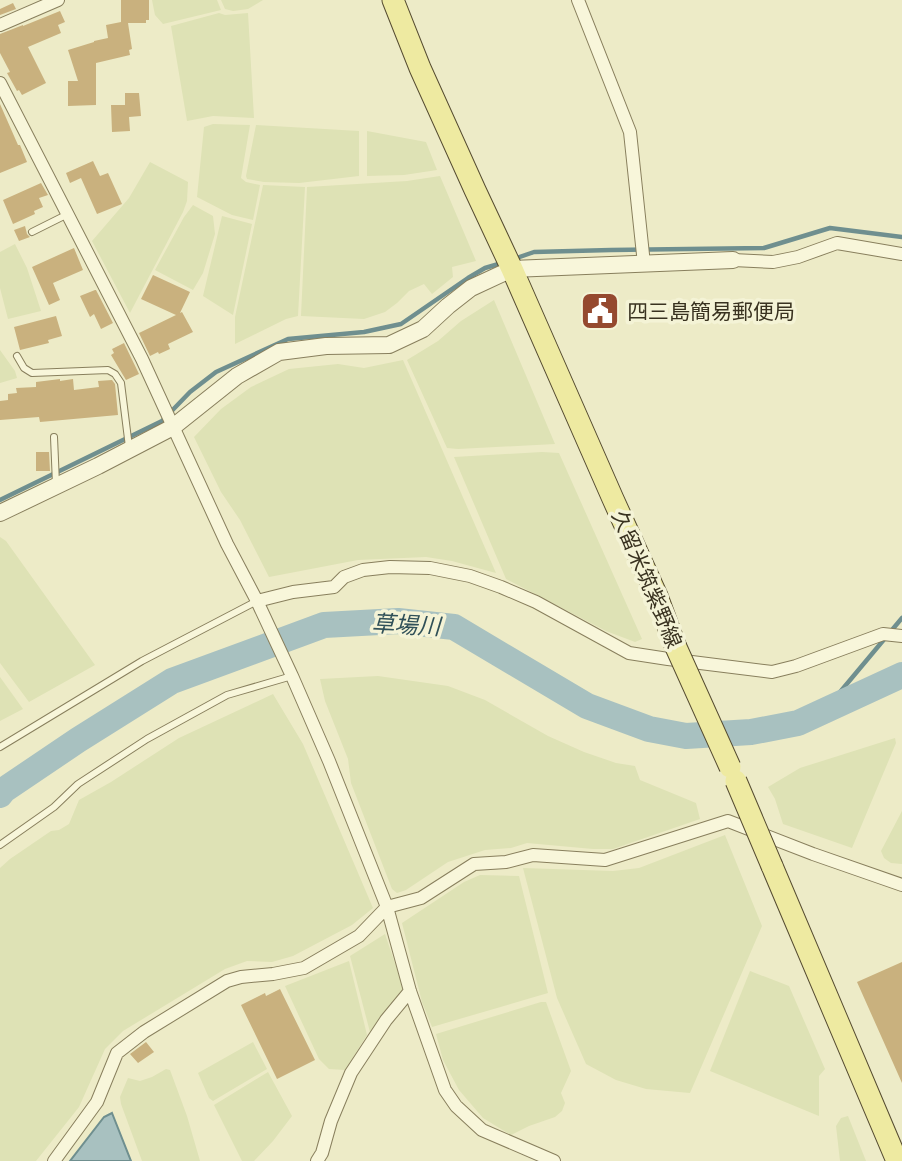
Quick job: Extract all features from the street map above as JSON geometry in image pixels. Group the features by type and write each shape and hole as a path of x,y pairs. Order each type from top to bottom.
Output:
{"main road":[{"name":"久留米筑紫野線","path":"393,0 420,68 657,596 675,645 733,774 897,1161"}],"street":[{"path":"0,25 58,0"},
{"path":"578,0 630,132 644,264"},
{"path":"0,83 4,100 68,214 142,359 227,544 291,673 387,906 410,991 444,1090 456,1106 482,1130 554,1161"},
{"path":"0,513 130,451 173,427 237,376 279,352 326,346 389,345 423,329 471,288 512,269 733,260 774,262 798,257 837,243 902,254"},
{"path":"258,605 293,592 334,587 344,578 363,570 390,567 430,568 470,576 502,587 536,602 629,653 668,659 772,672 883,634 902,636"},
{"path":"54,1161 97,1102 117,1053 135,1039 227,981 304,968 359,936 387,906 421,898 474,864 506,862 533,855 605,860 728,821 902,886"},
{"path":"317,1161 351,1073 386,1020 410,991"}],"lane":[{"path":"32,232 68,214"},
{"path":"17,356 24,368 32,373 108,370 115,374 121,383 130,451"},
{"path":"54,437 56,486"},
{"path":"0,747 142,661 258,605"},
{"path":"0,845 54,807 78,784 147,738 228,695 291,673"}],"green space":[{"path":"152,0 217,0 221,10 163,24 155,15"},
{"path":"221,0 263,0 248,9 233,11 225,9"},
{"path":"219,13 248,13 254,118 213,116 187,121 171,26"},
{"path":"213,124 250,125 241,178 260,185 253,220 232,215 197,197 204,127"},
{"path":"256,125 359,131 359,176 299,183 247,179"},
{"path":"367,131 426,142 437,170 404,175 367,176"},
{"path":"150,162 188,182 187,201 130,313 92,241 129,198"},
{"path":"440,176 476,261 452,267 453,277 432,294 424,284 409,291 385,312 364,319 301,316 307,187 407,181"},
{"path":"263,185 305,187 298,316 286,319 235,344 235,317"},
{"path":"193,205 213,216 215,234 203,273 193,290 155,270"},
{"path":"222,216 252,224 233,315 203,296"},
{"path":"15,244 27,268 41,311 8,319 0,288 0,252"},
{"path":"494,300 555,444 447,448 407,360"},
{"path":"0,350 17,378 0,383"},
{"path":"403,360 496,573 426,557 358,560 269,577 240,520 221,492 194,437 221,409 251,387 289,369 338,364 364,368"},
{"path":"559,453 642,639 635,642 606,631 506,579 454,457"},
{"path":"0,537 6,541 95,665 29,702 0,663"},
{"path":"378,676 448,686 485,700 548,736 584,752 616,763 635,766 640,780 696,803 700,819 613,849 527,843 511,848 485,850 448,862 406,890 397,893 392,889 351,783 348,759 325,701 320,679"},
{"path":"0,677 23,709 0,721"},
{"path":"273,694 303,744 373,908 352,925 293,956 272,962 247,961 225,969 123,1031 105,1049 79,1107 36,1161 0,1161 0,868 51,831 69,824 79,800 179,738"},
{"path":"895,738 896,743 852,848 783,824 768,787 800,768"},
{"path":"902,811 902,864 891,863 884,858 881,851"},
{"path":"725,835 762,926 690,1093 646,1089 616,1080 586,1064 557,998 523,868 613,871 639,868"},
{"path":"480,875 519,876 548,993 432,1027 422,1002 402,923 464,882"},
{"path":"385,934 405,993 370,1032 350,956"},
{"path":"349,961 367,1035 345,1070 329,1069 319,1059 285,986"},
{"path":"750,971 789,986 825,1069 819,1076 819,1116 710,1071"},
{"path":"546,1002 571,1071 561,1093 565,1103 562,1111 555,1117 511,1135 483,1118 459,1090 443,1060 436,1034"},
{"path":"253,1042 267,1069 213,1101 209,1098 198,1073"},
{"path":"166,1069 170,1070 187,1116 200,1161 142,1161 120,1097 128,1078 140,1081"},
{"path":"268,1072 292,1116 254,1161 242,1161 214,1105"},
{"path":"848,1116 866,1161 840,1161 836,1126 841,1118"}],"water":[{"path":"112,1113 131,1161 70,1161 104,1117"}],"building":[{"path":"121,0 149,0 149,20 146,20 146,23 128,23 132,49 129,50 130,55 96,63 96,105 68,106 68,81 78,81 68,50 108,38 106,25 121,22"},
{"path":"13,3 16,9 0,15 0,9"},
{"path":"60,11 65,22 58,25 61,33 28,47 46,83 22,95 7,73 10,72 0,53 0,34"},
{"path":"125,93 139,93 141,116 129,117 130,131 112,132 111,105 125,105"},
{"path":"0,104 27,162 0,173"},
{"path":"93,161 100,176 108,173 122,204 97,214 81,178 70,183 66,173"},
{"path":"41,183 48,195 39,198 43,207 34,211 35,214 13,224 3,200"},
{"path":"25,226 30,237 19,241 14,230"},
{"path":"74,248 83,270 53,283 60,300 49,305 32,267"},
{"path":"153,275 190,292 180,313 182,312 193,332 168,344 170,349 150,356 139,333 176,315 141,299"},
{"path":"96,290 113,323 101,329 94,314 90,317 80,296"},
{"path":"56,316 62,336 48,340 49,343 20,350 14,327"},
{"path":"124,343 139,374 126,380 111,355 114,353 112,349"},
{"path":"73,379 74,390 99,387 98,381 112,380 115,384 118,415 40,422 39,417 0,420 0,401 8,400 8,394 17,393 16,388 36,387 36,382"},
{"path":"36,452 49,452 50,471 36,471"},
{"path":"902,962 902,1083 857,982"},
{"path":"280,989 315,1060 277,1079 241,1005"},
{"path":"146,1042 154,1052 138,1063 130,1054"}],"waterway":[{"path":"514,259 534,252 764,248 830,228 902,237"},
{"path":"0,500 162,421 190,392 216,372 288,339 364,332 401,324 468,278 485,268 502,263"},
{"path":"825,710 902,618"},
{"name":"草場川","path":"0,795 78,740 172,681 324,625 398,621 454,627 587,706 649,729 686,736 751,732 798,723 902,675"}],"place":[{"name":"四三島簡易郵便局","path":"600,311"}]}
